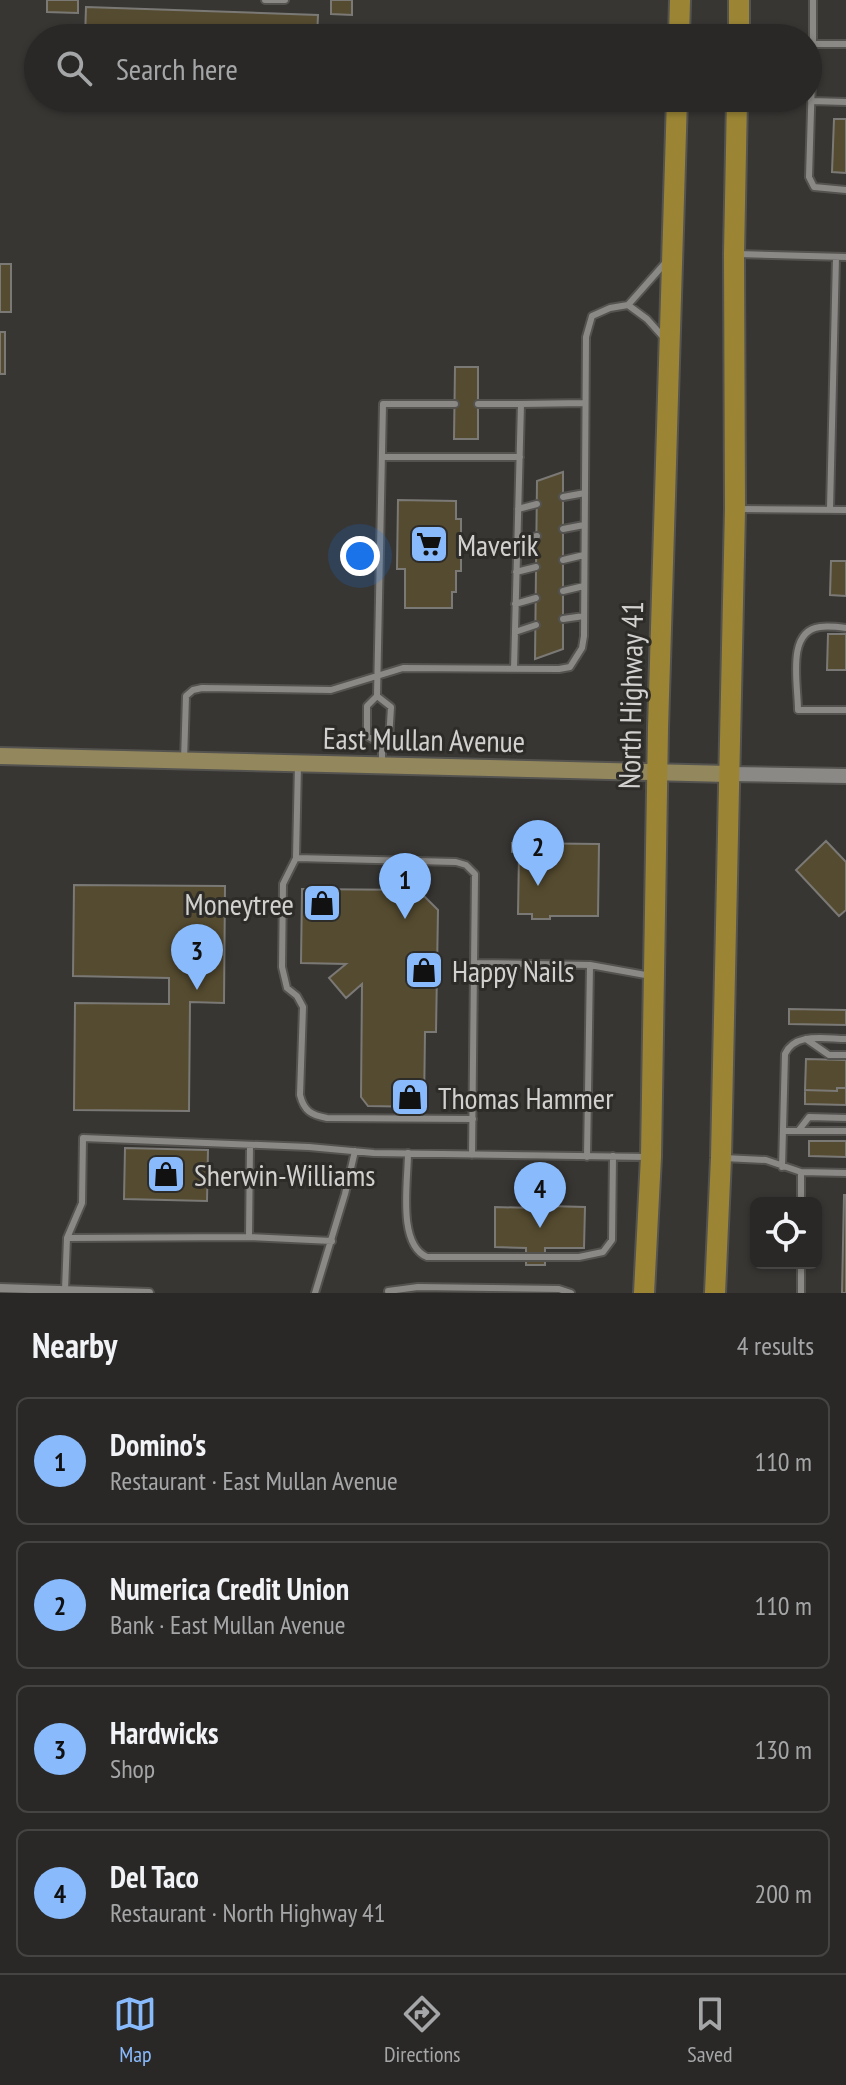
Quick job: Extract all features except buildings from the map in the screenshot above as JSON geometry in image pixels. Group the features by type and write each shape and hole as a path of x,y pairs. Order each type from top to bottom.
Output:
{"main road":[{"path":"679,24 680,0"},
{"path":"739,0 739,24"},
{"name":"North Highway 41","path":"644,1293 656,976 668,343 676,112"},
{"path":"715,1293 721,1158 735,509 737,112"},
{"name":"East Mullan Avenue","path":"0,756 729,774"}],"street":[{"name":"East Mullan Avenue","path":"729,774 846,776"},
{"path":"0,1288 149,1293"}],"lane":[{"path":"265,0 285,0"},
{"path":"813,0 813,24"},
{"path":"822,44 846,44"},
{"path":"822,101 846,102"},
{"path":"811,112 809,177 814,187 846,190"},
{"path":"734,254 846,257"},
{"path":"183,762 186,696 193,690 331,690 403,668 570,667 582,648 584,616 586,337 592,316 628,305 671,257"},
{"path":"830,509 836,257"},
{"path":"628,305 647,319 668,343"},
{"path":"478,404 585,403"},
{"path":"382,745 367,736 367,706 377,696 383,404 455,404"},
{"path":"514,669 521,404"},
{"path":"382,457 520,457"},
{"path":"563,497 585,493"},
{"path":"518,509 537,504"},
{"path":"735,509 846,510"},
{"path":"563,529 584,525"},
{"path":"517,541 537,536"},
{"path":"563,560 584,555"},
{"path":"516,572 536,567"},
{"path":"563,591 584,586"},
{"path":"515,604 536,598"},
{"path":"563,619 584,616"},
{"path":"515,632 536,625"},
{"path":"846,628 818,627 805,632 797,643 798,710 846,710"},
{"path":"377,696 391,707 389,740 382,745"},
{"path":"382,745 382,766"},
{"path":"298,764 296,858 283,884 282,967 287,988 297,996 303,1007 300,1095 303,1105 308,1112 327,1118 473,1119"},
{"path":"296,858 466,865 475,874 472,1155"},
{"path":"476,963 590,965 656,976"},
{"path":"587,1157 590,965"},
{"path":"782,1167 785,1054 788,1047 805,1038 846,1039"},
{"path":"805,1038 829,1055 846,1055"},
{"path":"799,1130 809,1117 846,1118"},
{"path":"784,1131 846,1131"},
{"path":"65,1290 67,1238 82,1203 83,1138 408,1153 651,1157"},
{"path":"249,1237 250,1145"},
{"path":"315,1293 355,1151"},
{"path":"408,1153 407,1230 412,1245 418,1253 427,1257 579,1257 603,1252 612,1240 613,1156"},
{"path":"721,1158 761,1160 801,1172 846,1173"},
{"path":"801,1172 801,1197"},
{"path":"67,1238 249,1237 332,1241"},
{"path":"801,1269 801,1293"},
{"path":"387,1292 418,1287 559,1289 571,1293"}],"place":[{"name":"Maverik","path":"429,544"},
{"name":"Numerica Credit Union","path":"538,886"},
{"name":"Moneytree","path":"322,903"},
{"name":"Domino's","path":"405,919"},
{"name":"Happy Nails","path":"424,970"},
{"name":"Hardwicks","path":"197,990"},
{"name":"Thomas Hammer","path":"410,1097"},
{"name":"Sherwin-Williams","path":"166,1174"},
{"name":"Del Taco","path":"540,1228"}]}
